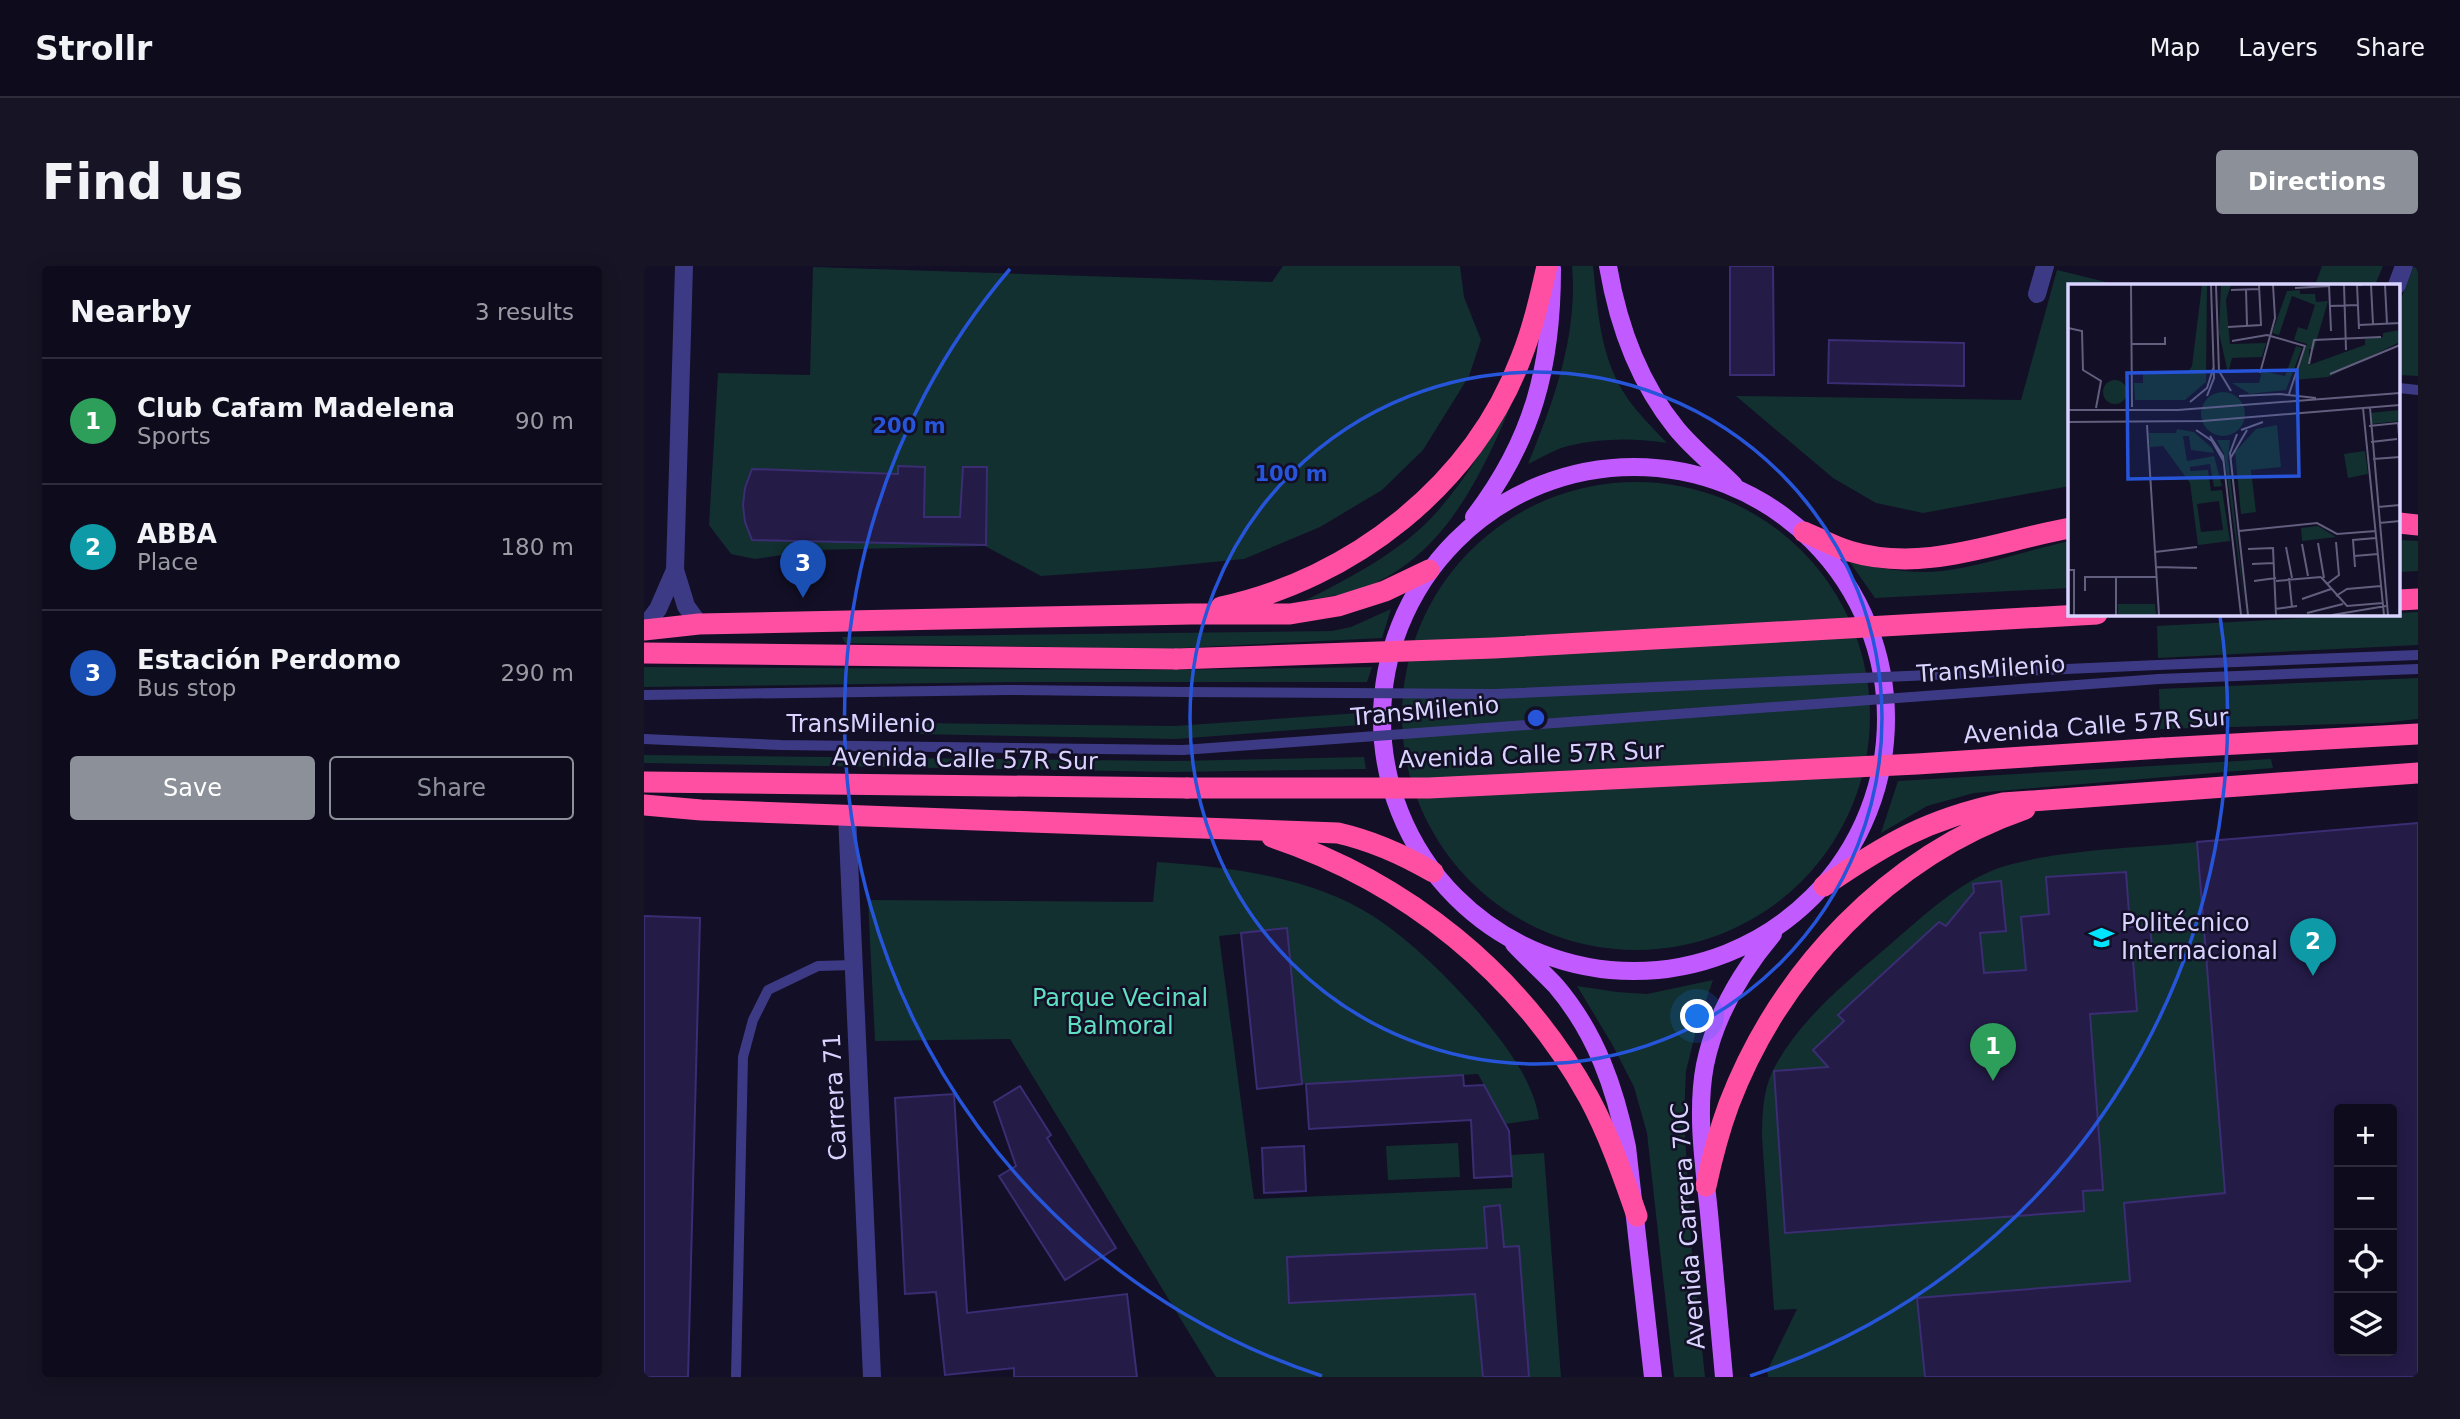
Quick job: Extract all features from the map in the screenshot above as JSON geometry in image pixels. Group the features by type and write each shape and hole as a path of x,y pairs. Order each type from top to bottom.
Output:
{"highway":[{"path":"1191,614 1239,604 1285,589 1329,569 1370,544 1426,498 1473,444 1499,404 1521,360 1550,266"},
{"path":"2400,523 2418,525"},
{"path":"1804,532 1849,551 1916,559 1957,554 2068,528"},
{"path":"644,629 699,624 1290,614 1338,606 1385,591 1429,570"},
{"path":"2400,600 2418,599"},
{"path":"644,653 1176,659 1494,648 2068,616"},
{"name":"Avenida Calle 57R Sur","path":"644,782 1429,788 1917,764 2418,734"},
{"path":"1824,886 1910,832 1942,819 2003,803 2418,773"},
{"path":"1706,1186 1728,1105 1745,1067 1787,994 1819,953 1871,901 1903,874 1938,851 1985,826 2053,799"},
{"path":"644,805 701,810 1338,833 1363,838 1399,853 1433,872"},
{"path":"1247,828 1307,849 1365,876 1420,909 1470,949 1515,994 1562,1055 1589,1098 1616,1156 1637,1216"}],"main road":[{"path":"1461,534 1510,499 1564,477 1623,467 1683,471 1740,489 1763,501 1804,532 1838,568 1863,610 1880,656 1887,705 1885,754 1874,802 1853,846 1824,886 1781,924 1745,946 1719,956 1665,969 1623,971 1582,966 1542,953 1505,936 1478,918 1433,872 1400,816 1383,754 1382,715 1382,690 1398,627 1429,570 1492,493 1531,419 1550,335 1550,266"},
{"path":"1608,266 1613,299 1625,337 1654,397 1678,431 1740,489"},
{"name":"Avenida Carrera 70C","path":"1724,1377 1702,1122 1706,1063 1722,1013 1736,985 1756,954 1781,924"},
{"name":"Avenida Carrera 70C","path":"1505,936 1556,986 1587,1031 1608,1071 1625,1135 1637,1216 1653,1377"}],"street":[{"path":"684,266 675,570 686,606 699,624"},
{"path":"2037,294 2045,266"},
{"path":"2397,284 2404,266"},
{"path":"644,629 658,609 675,570"},
{"name":"Carrera 71","path":"847,814 872,1377"}],"lane":[{"path":"2400,388 2418,390"},
{"name":"TransMilenio","path":"644,695 1007,690 1509,694 2418,655"},
{"name":"TransMilenio","path":"644,739 781,745 1183,750 2159,679 2418,669"},
{"path":"736,1377 743,1057 753,1020 768,990 818,966 853,965"}],"green space":[{"path":"1283,266 1460,266 1464,297 1481,340 1469,376 1423,450 1382,490 1320,527 1244,559 1041,576 985,546 817,550 755,559 731,554 709,525 718,373 810,375 813,267 1272,282"},
{"path":"1572,266 1593,266 1602,334 1614,374 1631,402 1667,443 1643,440 1593,441 1563,447 1528,464 1555,392 1568,342 1573,292"},
{"path":"2322,266 2383,266 2375,284 2315,284"},
{"path":"2414,266 2418,266 2418,376 2400,375 2400,301"},
{"path":"2057,270 2114,284 2068,284 2068,486 1923,513 1876,503 1833,478 1736,396 2021,400"},
{"path":"1511,405 1473,485 1439,534 1419,554 1395,572 1369,586 1306,600 1381,559 1421,528 1458,485"},
{"path":"1636,482 1682,487 1725,500 1766,522 1801,551 1830,586 1852,627 1865,670 1870,716 1865,762 1852,805 1830,846 1801,881 1766,910 1725,932 1682,945 1636,950 1590,945 1547,932 1506,910 1471,881 1442,846 1420,805 1407,762 1402,716 1407,670 1420,627 1442,586 1471,551 1506,522 1547,500 1590,487"},
{"path":"2400,540 2418,541 2418,571 2400,572"},
{"path":"2068,542 2068,588 1875,598 1849,561 1919,572 1974,565"},
{"path":"1391,609 1382,638 1162,649 845,643 842,637 1332,631 1351,627"},
{"path":"2418,612 2418,645 2158,658 2157,626 2343,616 2400,616 2400,613"},
{"path":"644,667 1163,670 1372,667 1367,682 1019,682 644,687"},
{"path":"2418,678 2418,719 2383,723 2160,729 2159,689"},
{"path":"1359,713 1360,725 1176,739 914,734 914,723 1175,726"},
{"path":"644,755 1173,761 1364,757 1366,769 1174,772 644,763"},
{"path":"2271,759 2273,768 1974,793 1927,806 1881,833 1898,781"},
{"path":"2197,842 2232,1273 1925,1377 1768,1377 1767,1371 1797,1309 1774,1310 1762,1137 1763,1111 1773,1070 1797,1033 1859,971 1934,907 1978,877 2012,864 2056,855"},
{"name":"Parque Vecinal Balmoral","path":"1157,862 1268,876 1323,891 1349,902 1388,926 1416,949 1455,987 1498,1037 1531,1090 1539,1119 1505,1124 1478,1074 1302,1084 1287,929 1219,936 1254,1199 1512,1188 1511,1155 1544,1153 1561,1377 1529,1377 1519,1246 1504,1247 1502,1229 1486,1230 1487,1248 1287,1258 1289,1303 1475,1294 1483,1377 1216,1377 1010,1039 875,1041 868,900 1153,902"},
{"path":"1713,980 1686,1071 1684,1118 1692,1253 1705,1377 1674,1377 1647,1133 1634,1087 1577,986 1647,994"},
{"path":"1458,1143 1460,1177 1388,1180 1386,1146"}],"building":[{"path":"1730,266 1773,266 1774,375 1730,375"},
{"path":"1829,340 1964,343 1964,386 1828,383"},
{"path":"898,466 925,467 924,517 960,517 963,467 987,467 986,545 752,540 745,522 743,505 745,488 752,469 898,474"},
{"path":"2418,823 2418,1377 1925,1377 1917,1298 2130,1281 2124,1203 2225,1193 2197,842"},
{"path":"2126,872 2130,927 2150,926 2152,947 2132,948 2137,1011 2090,1014 2103,1190 2083,1191 2084,1211 1785,1233 1774,1071 1828,1067 1813,1050 1844,1021 1838,1015 1939,922 1946,926 1974,892 1973,884 2001,881 2006,931 1980,933 1984,973 2026,970 2021,917 2049,914 2046,877"},
{"path":"644,916 700,918 688,1377 644,1377"},
{"path":"1287,928 1302,1084 1257,1089 1241,933"},
{"path":"1463,1075 1464,1086 1484,1085 1509,1131 1512,1176 1474,1178 1471,1120 1309,1129 1306,1084"},
{"path":"1020,1086 1051,1135 1047,1138 1116,1248 1065,1280 999,1176 1016,1166 994,1102"},
{"path":"954,1094 967,1313 1127,1294 1137,1377 1014,1377 1014,1368 945,1375 936,1292 905,1294 895,1098"},
{"path":"1304,1146 1306,1191 1264,1193 1262,1148"},
{"path":"1500,1205 1504,1247 1519,1246 1529,1377 1483,1377 1475,1294 1289,1303 1287,1257 1487,1248 1484,1207"}],"place":[{"name":"Estación Perdomo","path":"803,598"},
{"name":"Politécnico Internacional","path":"2101,937"},
{"name":"ABBA","path":"2313,976"},
{"name":"Club Cafam Madelena","path":"1993,1081"}]}
